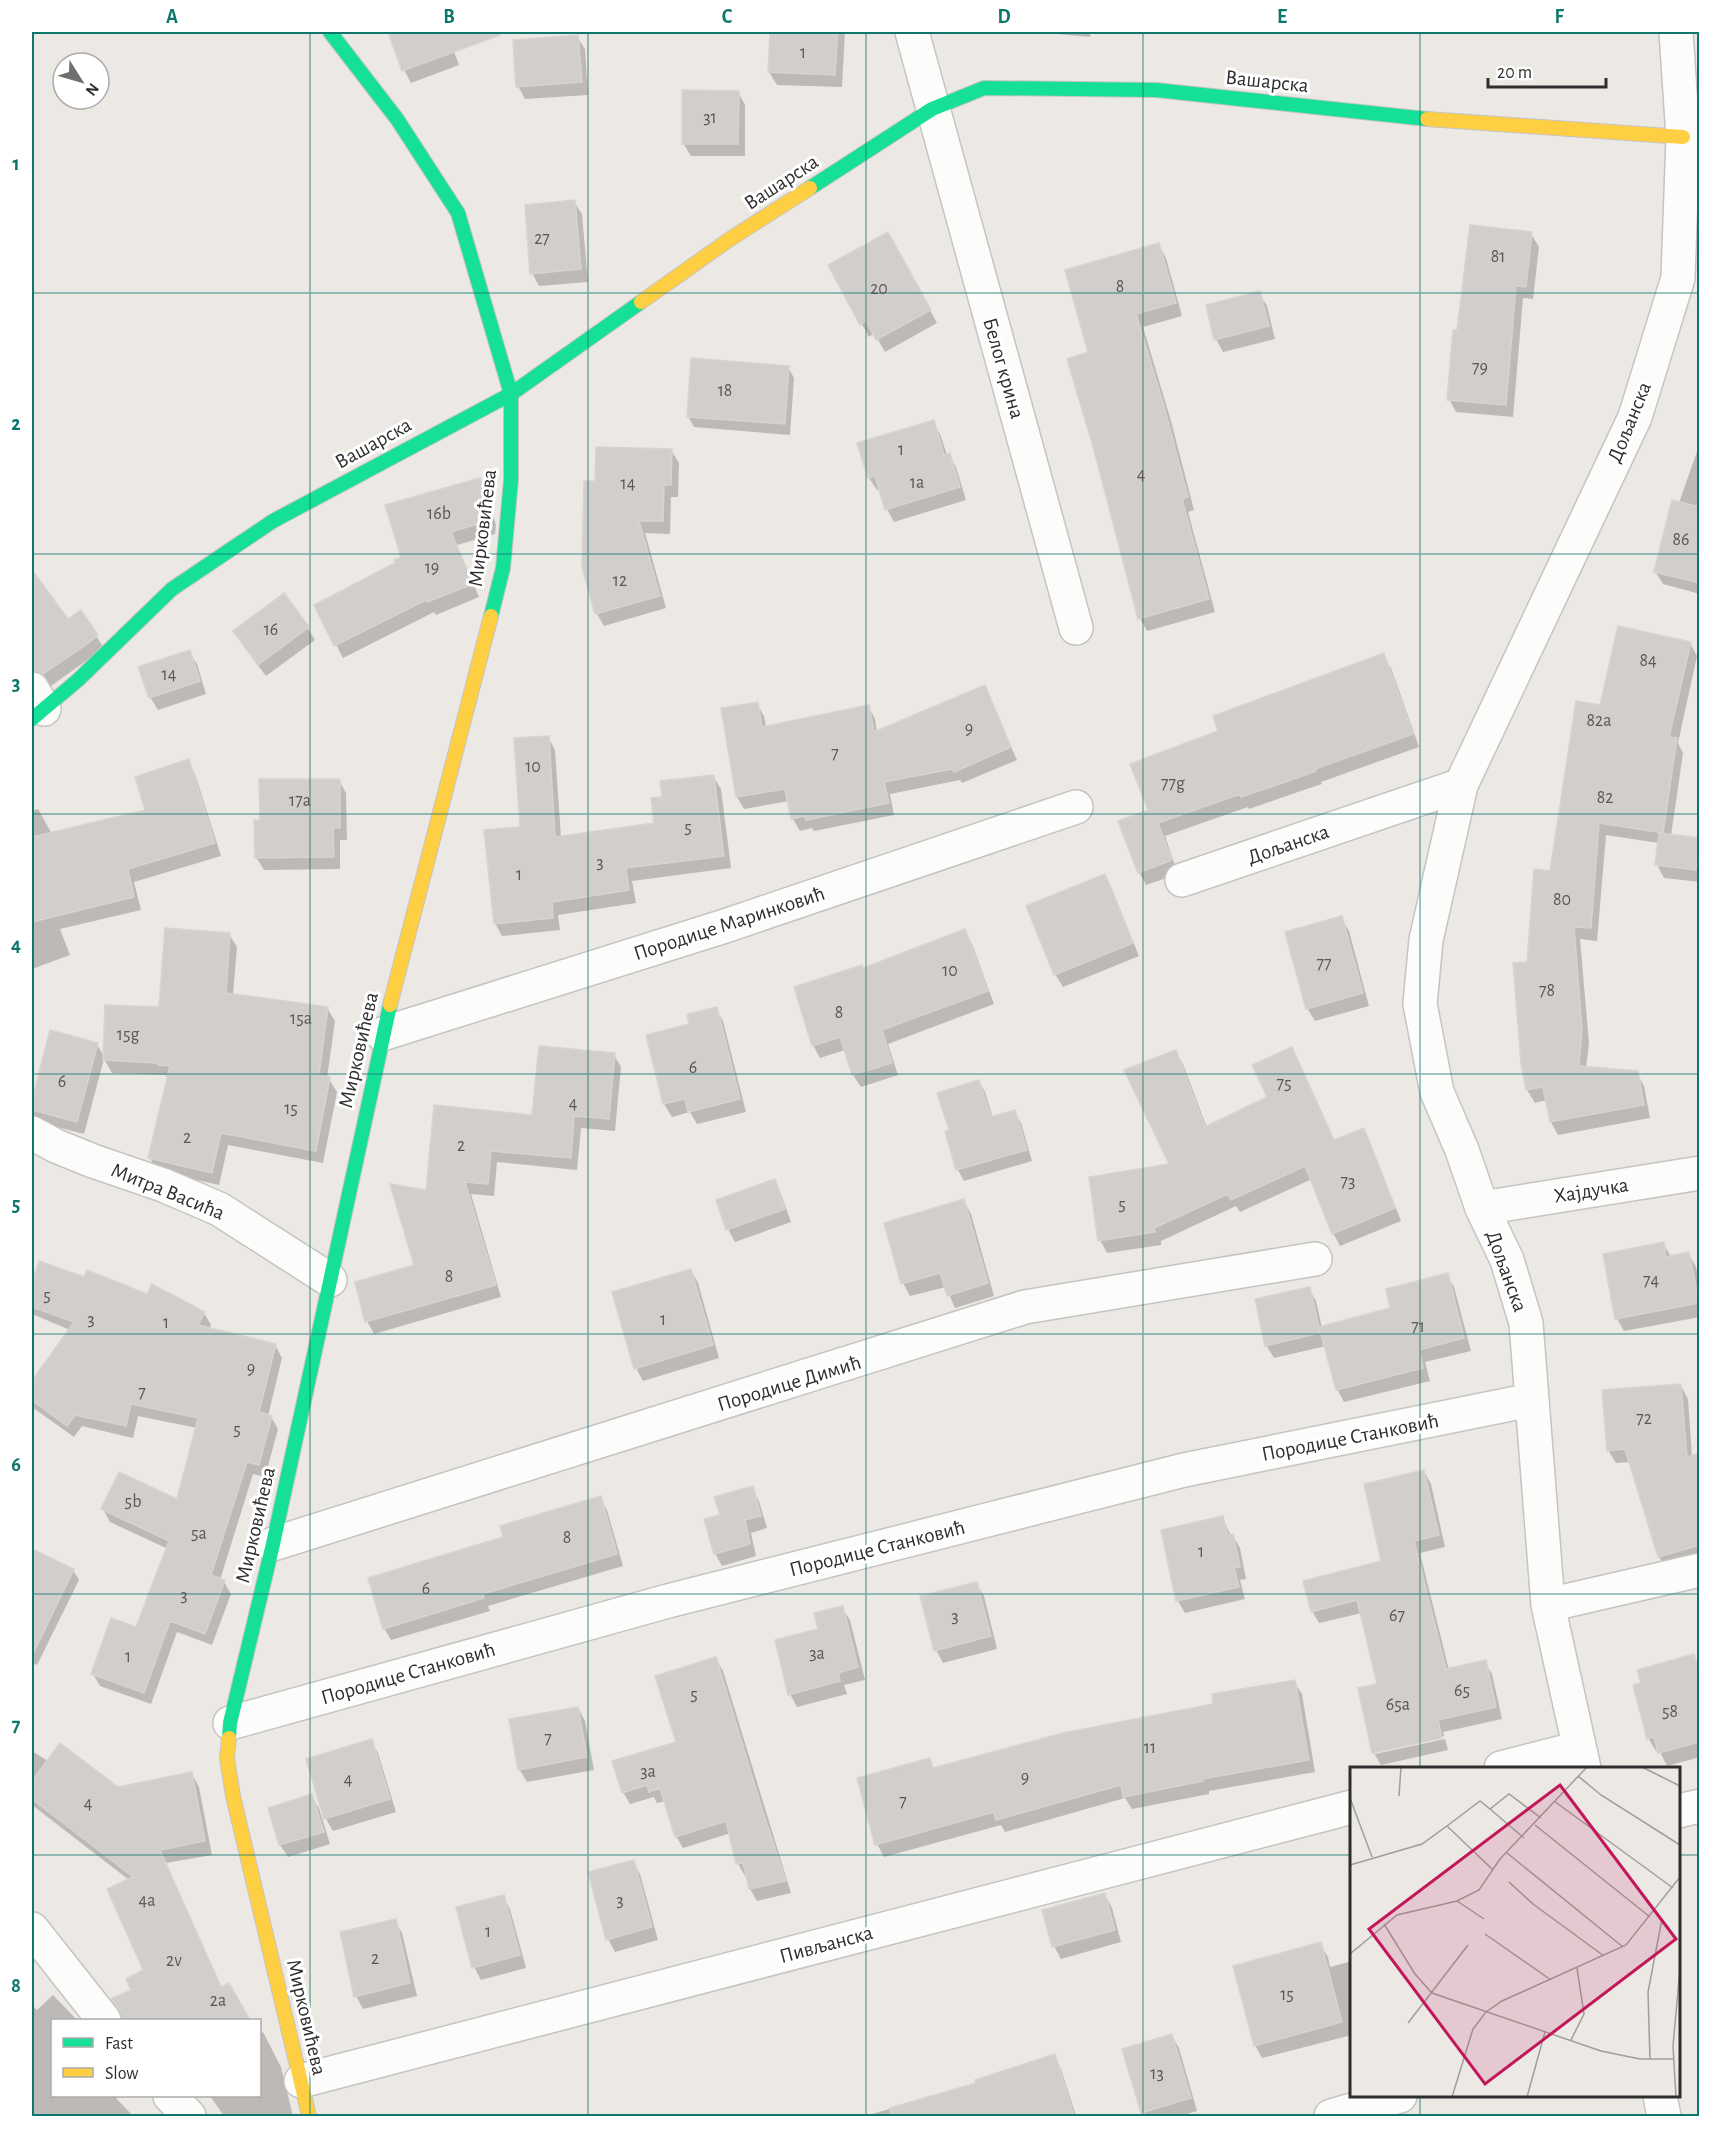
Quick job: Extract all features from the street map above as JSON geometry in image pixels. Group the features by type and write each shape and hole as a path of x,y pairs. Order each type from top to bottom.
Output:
{"street":[{"name":"Мирковићева","path":"309,2116 233,1796 227,1758 230,1722 273,1544 381,1034 503,568 512,480 511,394 458,213 397,119 330,32"},
{"name":"Белог крина","path":"912,32 1076,628"},
{"name":"Дољанска","path":"1582,1758 1548,1605 1526,1323 1507,1260 1482,1208 1462,1150 1437,1092 1420,1004 1426,940 1461,785 1635,417 1678,278 1683,137 1676,32"},
{"name":"Вашарска","path":"36,706 78,680 172,589 273,521 511,394 730,240 932,109 984,88 1156,90 1441,121 1683,137"},
{"name":"Дољанска","path":"1182,880 1461,785"},
{"name":"Породице Маринковић","path":"381,1034 725,926 1076,807"},
{"name":"Митра Васића","path":"32,1133 83,1157 163,1185 219,1209 330,1280"},
{"name":"Хајдучка","path":"1482,1208 1700,1173"},
{"name":"Породице Димић","path":"273,1544 1025,1307 1315,1259"},
{"name":"Породице Станковић","path":"230,1722 668,1601 1184,1470 1531,1400"},
{"path":"1548,1605 1700,1570"},
{"path":"1509,1767 1582,1758"},
{"path":"1680,1811 1700,1806"},
{"name":"Пивљанска","path":"301,2081 1350,1808"},
{"path":"32,1929 103,2019"},
{"path":"171,2097 189,2116"},
{"path":"1330,2116 1396,2097"},
{"path":"1660,2097 1664,2116"}],"building":[{"path":"388,32 499,32 500,35 402,71"},
{"path":"770,32 838,32 835,75 768,72"},
{"path":"578,35 582,82 516,87 513,40"},
{"path":"682,90 739,91 738,144 682,144"},
{"path":"575,200 581,269 530,274 525,205"},
{"path":"1470,225 1532,232 1526,287 1516,286 1506,405 1447,400 1453,330 1457,330"},
{"path":"888,232 931,310 876,340 866,321 860,325 828,265"},
{"path":"1159,243 1176,303 1136,314 1188,497 1182,499 1209,599 1138,619 1094,450 1067,359 1088,352 1065,270"},
{"path":"1260,291 1269,326 1214,340 1206,305"},
{"path":"691,358 789,366 785,424 687,417"},
{"path":"934,420 944,455 950,453 960,487 885,510 875,476 868,478 857,443"},
{"path":"596,447 672,449 671,485 664,485 663,521 639,521 660,596 595,614 582,567 584,481 595,481"},
{"path":"480,478 489,511 488,521 451,532 473,584 427,602 426,600 334,646 314,605 395,563 394,560 401,557 385,505"},
{"path":"1672,500 1700,507 1700,583 1654,572"},
{"path":"32,570 68,619 81,610 98,635 43,674 32,670"},
{"path":"284,593 309,627 258,665 233,631"},
{"path":"1618,626 1691,642 1669,737 1677,738 1663,833 1599,823 1591,928 1574,927 1582,1029 1579,1066 1638,1071 1644,1105 1550,1122 1543,1087 1526,1090 1521,1063 1513,963 1527,962 1534,869 1550,871 1576,701 1600,705"},
{"path":"190,650 200,681 149,698 138,667"},
{"path":"1384,653 1413,734 1315,769 1316,771 1291,780 1241,797 1240,794 1158,823 1172,860 1138,873 1118,821 1148,810 1130,764 1218,731 1213,716"},
{"path":"985,685 1011,747 954,772 952,769 884,782 889,803 806,820 805,816 791,819 785,789 736,797 721,708 758,702 762,727 869,705 874,732"},
{"path":"549,736 555,837 654,823 651,798 662,797 660,781 714,775 724,856 626,868 629,890 552,902 553,918 494,924 484,830 520,827 514,738"},
{"path":"189,759 215,843 128,869 134,897 32,922 32,837 145,810 135,777"},
{"path":"259,779 340,779 340,828 333,828 334,857 255,858 254,820 260,820"},
{"path":"1659,833 1700,838 1696,870 1655,865"},
{"path":"1105,874 1133,943 1054,975 1026,906"},
{"path":"1342,916 1363,993 1306,1009 1285,932"},
{"path":"165,928 230,933 226,993 328,1007 319,1075 330,1077 316,1151 221,1133 212,1173 148,1158 170,1066 158,1065 158,1063 103,1060 105,1005 159,1007"},
{"path":"965,929 988,991 882,1030 892,1063 852,1075 840,1037 812,1046 794,987 862,965 863,968"},
{"path":"717,1007 740,1099 688,1112 685,1099 663,1104 646,1035 689,1024 687,1014"},
{"path":"50,1030 98,1043 77,1122 32,1110 32,1100"},
{"path":"539,1046 615,1053 609,1119 574,1116 571,1158 491,1151 488,1184 465,1182 496,1285 365,1322 355,1282 414,1265 390,1184 426,1190 434,1105 532,1115"},
{"path":"1292,1047 1334,1140 1364,1128 1395,1208 1332,1234 1305,1166 1231,1200 1228,1194 1154,1228 1155,1232 1098,1241 1089,1177 1169,1164 1124,1070 1176,1050 1205,1127 1267,1097 1252,1065"},
{"path":"979,1080 991,1117 1015,1110 1027,1150 956,1170 945,1131 949,1130 937,1093"},
{"path":"775,1179 785,1209 726,1230 716,1200"},
{"path":"964,1199 988,1283 947,1296 940,1273 901,1284 884,1223"},
{"path":"1664,1242 1666,1257 1689,1252 1699,1303 1615,1319 1603,1254"},
{"path":"39,1261 84,1277 87,1270 147,1294 152,1284 205,1312 198,1325 276,1344 259,1412 272,1416 259,1465 247,1462 211,1575 225,1580 205,1634 170,1621 144,1693 91,1674 111,1618 136,1627 169,1541 101,1509 119,1472 177,1499 198,1418 131,1404 126,1426 75,1415 67,1426 32,1400 32,1381 74,1322 32,1307 32,1283"},
{"path":"691,1269 713,1345 634,1369 612,1292"},
{"path":"1448,1273 1464,1338 1419,1350 1423,1368 1336,1390 1319,1327 1390,1308 1386,1289"},
{"path":"1310,1287 1320,1333 1265,1346 1255,1299"},
{"path":"1681,1384 1687,1457 1700,1453 1700,1545 1658,1557 1625,1449 1607,1451 1602,1390"},
{"path":"1424,1470 1439,1535 1414,1541 1446,1669 1486,1660 1496,1707 1438,1720 1442,1738 1372,1753 1358,1688 1377,1684 1357,1600 1311,1612 1303,1581 1381,1561 1364,1484"},
{"path":"753,1486 761,1516 745,1520 750,1544 714,1554 704,1519 720,1515 714,1497"},
{"path":"601,1496 617,1554 483,1594 484,1598 383,1629 368,1578 503,1537 500,1526"},
{"path":"1223,1516 1228,1536 1233,1534 1240,1567 1234,1568 1239,1587 1176,1601 1161,1530"},
{"path":"32,1549 74,1569 32,1656"},
{"path":"977,1582 991,1636 934,1651 920,1596"},
{"path":"843,1606 858,1667 838,1673 840,1681 788,1695 775,1640 818,1629 814,1613"},
{"path":"1694,1654 1700,1674 1700,1742 1658,1753 1654,1737 1647,1739 1633,1685 1641,1683 1637,1670"},
{"path":"716,1657 786,1881 749,1889 743,1863 736,1864 726,1821 675,1837 660,1788 649,1792 647,1785 622,1793 612,1761 676,1742 655,1676"},
{"path":"1295,1680 1309,1760 1202,1779 1203,1781 1123,1797 1121,1785 996,1820 994,1812 875,1845 857,1778 930,1758 933,1768 1063,1733 1213,1704 1212,1694"},
{"path":"578,1707 587,1757 518,1770 509,1719"},
{"path":"372,1739 390,1799 324,1819 306,1759"},
{"path":"60,1743 118,1787 192,1772 205,1841 160,1850 221,1987 229,1983 249,2019 122,2019 119,2009 111,1999 131,1990 126,1979 143,1970 107,1889 133,1877 32,1799 32,1781"},
{"path":"312,1794 324,1832 279,1845 268,1808"},
{"path":"634,1860 652,1927 606,1940 588,1872"},
{"path":"1105,1893 1115,1930 1052,1947 1042,1910"},
{"path":"504,1895 520,1955 472,1968 456,1907"},
{"path":"396,1919 410,1983 354,1997 340,1932"},
{"path":"1321,1942 1342,2022 1254,2046 1233,1966"},
{"path":"1172,2034 1191,2098 1141,2113 1122,2049"},
{"path":"1055,2054 1074,2116 891,2116 890,2108 976,2083 975,2080"}],"traffic: fast":[{"path":"330,32 397,119 458,213 511,394 511,480 503,568 491,616"},
{"path":"810,188 932,109 984,88 1156,90 1427,119"},
{"path":"32,719 78,680 172,589 273,521 511,394 641,302"},
{"path":"229,1738 230,1723 273,1544 390,1005"}],"traffic: slow":[{"path":"1427,119 1683,137"},
{"path":"641,302 730,239 810,188"},
{"path":"390,1005 491,616"},
{"path":"229,1738 227,1758 233,1796 309,2116"}]}
